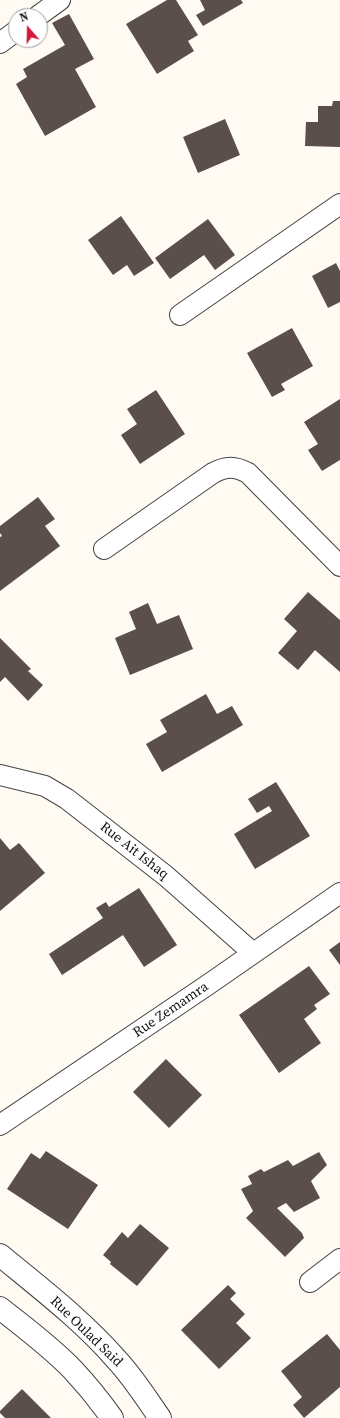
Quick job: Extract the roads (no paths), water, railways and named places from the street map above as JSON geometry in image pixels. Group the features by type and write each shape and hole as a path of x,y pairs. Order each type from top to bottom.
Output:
{"street":[{"path":"48,9 60,0"},
{"path":"180,315 340,204"},
{"path":"104,549 213,474 221,469 230,467 240,468 252,476 340,566"},
{"name":"Rue Ait Ishaq","path":"0,775 45,786 67,799 166,876 254,953"},
{"name":"Rue Zemamra","path":"0,1125 203,988 340,893"},
{"name":"Rue Oulad Said","path":"0,1255 95,1337 135,1382 160,1418"},
{"path":"310,1282 340,1259"},
{"path":"0,1308 72,1369 94,1394 112,1418"}]}
